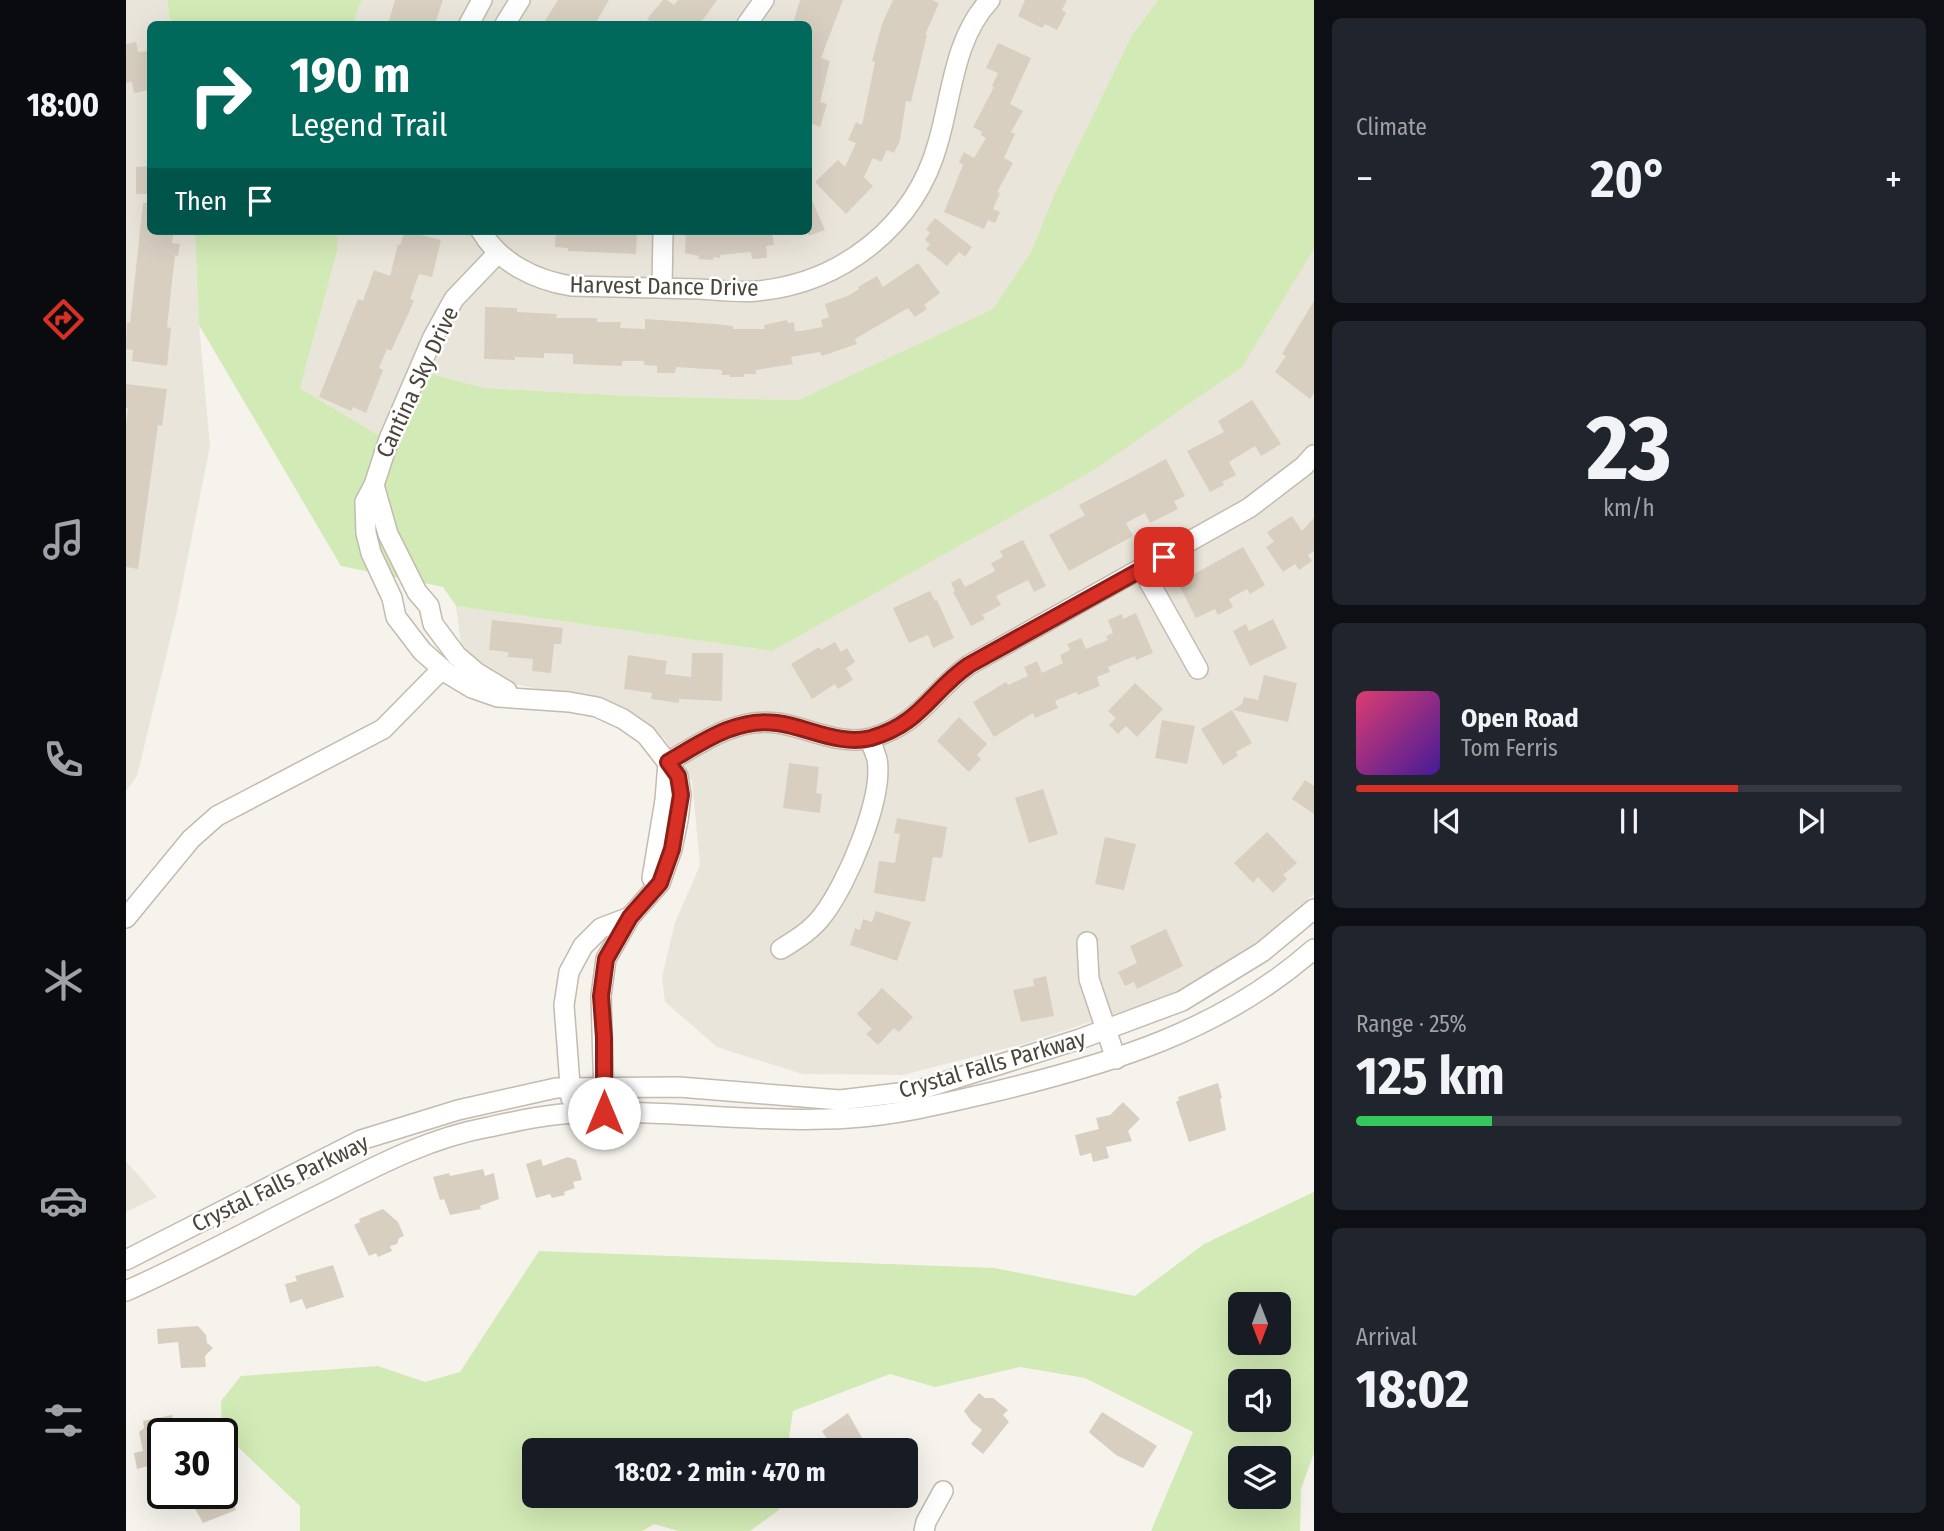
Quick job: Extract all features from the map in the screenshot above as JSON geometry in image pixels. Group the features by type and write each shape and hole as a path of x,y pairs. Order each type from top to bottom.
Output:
{"street":[{"path":"471,21 482,0"},
{"path":"507,21 520,0"},
{"path":"749,21 764,0"},
{"name":"Harvest Dance Drive","path":"484,235 497,254 544,281 571,286 757,291 813,279 857,258 885,233 911,203 928,173 938,145 957,64 966,39 990,0"},
{"path":"662,288 663,235"},
{"name":"Cantina Sky Drive","path":"497,254 468,282 441,320 389,439 365,502 366,533 371,553 392,598 396,617 422,651 442,669 472,688 498,697 597,707 623,719 646,735 668,762"},
{"path":"604,1113 601,996 606,959 630,917 650,896 668,762 738,725 757,722 777,723 827,737 869,738 897,727 918,715 969,665 1249,508 1314,455"},
{"name":"Cantina Sky Drive","path":"373,485 388,534 417,592 429,606 433,624 457,656 477,673 517,697"},
{"path":"1142,569 1198,669"},
{"path":"126,918 191,839 216,816 357,745 383,729 442,669"},
{"path":"781,949 810,930 824,915 861,841 877,783 877,758 869,738"},
{"name":"Crystal Falls Parkway","path":"126,1260 361,1140 458,1110 556,1088 726,1089 802,1099 852,1099 916,1091 1105,1030 1182,1002 1262,952 1314,909"},
{"path":"575,1113 568,1087 564,1005 569,972 583,946 601,928 630,917"},
{"path":"1087,942 1089,979 1116,1059"},
{"name":"Crystal Falls Parkway","path":"126,1291 177,1269 396,1156 439,1139 488,1127 575,1113 778,1119 850,1118 909,1111 1050,1078 1116,1059 1194,1027 1242,1002 1314,949"},
{"path":"297,1172 312,1198"},
{"path":"924,1531 943,1491"}],"shaded area":[{"path":"126,0 167,0 170,21 147,21 147,235 195,235 199,325 210,446 177,611 137,776 126,791"},
{"path":"362,0 1158,0 1132,35 1054,195 1031,252 993,309 798,400 632,396 485,388 410,368 378,435 300,388 337,252 338,235 812,235 812,21 355,21"},
{"path":"1314,249 1314,894 1266,939 1180,992 1027,1043 903,1075 802,1074 717,1047 665,1002 662,977 675,923 700,865 692,781 664,738 643,721 613,704 499,681 474,663 461,644 456,606 772,651 1286,294"},
{"path":"126,1161 157,1197 126,1212"}],"green space":[{"path":"167,0 362,0 355,21 170,21"},
{"path":"1158,0 1314,0 1314,249 1242,367 1094,470 772,651 456,606 443,587 341,566 199,325 195,235 338,235 337,252 300,388 378,435 409,368 485,388 632,396 798,400 993,309 1031,252 1054,195 1132,35"},
{"path":"1314,1192 1314,1453 1301,1489 1300,1531 1151,1531 1193,1432 1085,1378 1020,1367 935,1387 890,1374 793,1411 789,1438 522,1438 522,1508 779,1508 750,1531 679,1531 654,1524 642,1531 300,1531 300,1506 238,1447 238,1418 222,1418 221,1401 241,1376 378,1366 425,1382 460,1372 539,1251 994,1268 1135,1296 1204,1244"}],"building":[{"path":"395,0 443,0 436,21 389,21"},
{"path":"558,0 609,0 597,21 545,21"},
{"path":"663,0 674,5 678,0 717,0 702,21 647,19"},
{"path":"800,0 843,0 821,58 830,61 820,102 827,104 820,127 812,124 812,21 794,21"},
{"path":"893,0 932,0 939,3 925,35 911,102 906,101 900,140 894,153 887,150 881,162 873,158 864,177 873,186 846,214 815,182 838,160 845,167 856,143 848,140 856,122 862,125 875,62 872,61 882,24"},
{"path":"1025,0 1067,0 1062,10 1066,13 1057,30 1045,24 1042,28 1018,16"},
{"path":"136,42 138,52 147,51 147,91 134,93 132,82 126,83 126,44"},
{"path":"998,43 1031,58 1010,104 1023,111 1011,132 1015,134 1004,158 1013,163 997,192 1000,193 993,209 1000,212 995,223 988,220 984,229 944,212 963,165 959,162 964,152 974,158 986,138 973,127 994,87 992,86 998,73 986,68"},
{"path":"147,166 147,194 136,194 136,167"},
{"path":"812,200 825,230 812,235"},
{"path":"143,203 147,203 147,235 173,235 172,243 180,244 178,256 175,255 167,327 171,328 167,366 132,361 133,350 126,349 127,322 130,323"},
{"path":"935,218 972,247 965,257 959,252 947,266 926,249 930,244 925,240 930,233 926,229"},
{"path":"404,235 421,235 441,240 432,277 419,274 410,299 414,300 391,351 387,349 379,368 383,370 366,413 353,407 351,411 319,397 358,299 363,301 374,270 390,276 398,244 400,245"},
{"path":"556,235 637,235 636,254 568,251 568,248 555,247"},
{"path":"686,235 772,235 774,245 766,246 767,258 752,259 751,252 720,255 720,258 713,257 713,260 698,259 699,256 685,253"},
{"path":"918,263 940,293 924,305 927,309 915,317 908,308 855,339 857,344 822,356 820,352 791,357 793,364 756,370 756,374 744,374 744,377 722,375 722,370 676,367 675,373 657,373 657,366 644,365 644,361 622,361 622,366 573,364 573,354 544,353 544,358 515,357 515,360 484,359 485,307 517,308 517,312 557,314 556,318 597,318 597,322 621,322 620,328 645,329 645,319 733,326 733,329 765,329 764,325 787,320 788,323 794,322 795,331 801,331 823,327 821,320 829,317 825,304 848,296 877,276 883,287"},
{"path":"1314,301 1314,393 1310,399 1275,372 1286,356 1282,354"},
{"path":"126,384 167,389 162,426 158,425 138,569 126,567"},
{"path":"1252,400 1281,444 1261,456 1255,446 1229,462 1236,475 1210,492 1187,451 1224,432 1218,421"},
{"path":"1166,459 1185,496 1174,501 1178,509 1150,523 1145,513 1126,523 1133,536 1069,571 1049,535 1085,515 1079,505"},
{"path":"1292,516 1302,531 1314,518 1314,551 1308,555 1312,561 1299,570 1295,564 1283,572 1266,547 1274,542 1267,532"},
{"path":"1023,540 1046,586 1034,592 1028,580 996,596 1001,605 982,615 985,619 971,626 951,583 960,578 965,587 995,571 991,563 1003,557 1000,551"},
{"path":"1243,547 1265,585 1250,594 1247,589 1229,599 1233,607 1218,615 1215,609 1196,618 1178,583"},
{"path":"930,591 935,601 937,600 954,638 933,648 928,635 909,643 893,608"},
{"path":"1136,613 1153,653 1136,660 1135,656 1108,667 1110,672 1097,677 1100,686 1055,701 1058,708 1035,718 1033,713 994,737 973,702 1006,682 1008,685 1028,676 1024,667 1037,661 1042,673 1063,663 1060,655 1070,650 1067,644 1081,638 1086,649 1108,640 1106,636 1113,633 1108,620 1122,614 1123,619"},
{"path":"1273,619 1287,648 1250,666 1233,631 1246,624 1249,631"},
{"path":"492,620 563,628 561,644 554,644 551,673 532,671 533,659 508,657 508,652 489,650"},
{"path":"835,642 841,652 847,648 855,662 846,668 853,680 838,689 835,684 812,699 791,664 819,647 821,650"},
{"path":"692,653 723,653 722,701 679,699 679,703 651,699 652,693 624,689 628,655 667,661 665,674 691,677"},
{"path":"1264,675 1297,683 1288,722 1233,710 1242,704 1244,697 1258,700"},
{"path":"1135,683 1163,709 1137,737 1126,726 1118,734 1109,725 1116,718 1108,711"},
{"path":"1232,710 1252,743 1236,752 1238,756 1223,765 1201,729"},
{"path":"959,717 987,744 977,755 981,759 969,772 937,741"},
{"path":"1162,720 1195,726 1187,764 1155,758"},
{"path":"789,763 819,767 816,793 822,794 820,813 783,808"},
{"path":"1305,780 1314,786 1314,814 1292,799"},
{"path":"1043,789 1058,834 1029,843 1015,798"},
{"path":"897,818 947,827 942,858 933,857 925,902 874,893 879,861 895,863 900,834 894,833"},
{"path":"1267,832 1297,863 1283,875 1287,879 1273,893 1258,877 1253,883 1234,863"},
{"path":"1105,837 1136,844 1124,890 1095,884"},
{"path":"876,911 911,922 897,961 850,945 855,928 860,930 863,919 872,922"},
{"path":"1166,929 1183,966 1137,989 1134,982 1125,986 1118,972 1137,963 1130,946"},
{"path":"1046,976 1054,1016 1021,1022 1013,990 1034,986 1033,979"},
{"path":"882,988 913,1017 899,1032 894,1028 878,1045 866,1034 872,1029 857,1014"},
{"path":"1218,1083 1226,1130 1189,1142 1176,1102 1178,1097"},
{"path":"1123,1102 1140,1119 1128,1131 1132,1141 1106,1147 1109,1158 1093,1162 1091,1153 1080,1156 1075,1135 1099,1129 1096,1118 1110,1115"},
{"path":"568,1157 576,1160 582,1180 573,1182 575,1188 564,1192 565,1195 552,1198 550,1194 536,1198 526,1164 541,1159 543,1166"},
{"path":"483,1169 485,1176 494,1173 499,1199 480,1206 481,1209 450,1215 444,1199 440,1200 433,1177"},
{"path":"383,1209 398,1222 404,1236 399,1238 397,1244 390,1246 392,1251 378,1257 376,1253 369,1256 354,1225 360,1222 359,1219"},
{"path":"333,1265 344,1297 306,1309 302,1299 290,1303 285,1284 297,1281 295,1276"},
{"path":"198,1326 206,1335 207,1343 213,1348 205,1356 206,1367 181,1368 178,1342 158,1344 157,1329"},
{"path":"979,1393 985,1398 993,1398 1008,1410 1003,1415 1009,1422 983,1454 971,1444 982,1430 964,1411"},
{"path":"1102,1412 1157,1446 1143,1468 1116,1455 1089,1432"},
{"path":"848,1413 862,1438 827,1438 822,1431"},
{"path":"147,1420 147,1466 137,1469 134,1453 143,1451 139,1432 144,1428 143,1421"},
{"path":"195,1509 236,1510 203,1523"}],"route":[{"path":"604,1113 601,996 606,959 630,917 660,883 672,849 681,795 678,776 668,762 738,725 757,722 777,723 827,737 848,738 869,738 897,727 918,715 969,665 1164,557"}]}
